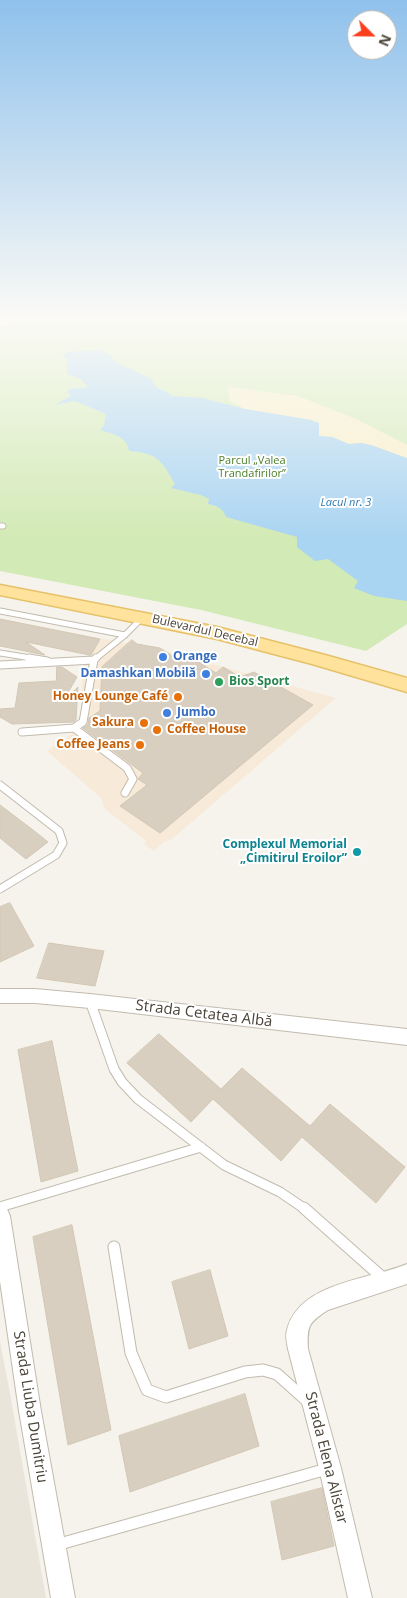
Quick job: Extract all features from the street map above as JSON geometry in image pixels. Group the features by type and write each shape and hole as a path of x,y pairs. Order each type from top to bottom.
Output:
{"main road":[{"name":"Bulevardul Decebal","path":"0,590 143,617 225,635 407,685"}],"street":[{"name":"Strada Cetatea Albă","path":"0,996 90,1001 407,1037"},
{"name":"Strada Liuba Dumitriu","path":"0,1216 30,1411 63,1598"},
{"path":"387,1282 407,1274"},
{"name":"Strada Elena Alistar","path":"360,1598 330,1468 298,1349 297,1330 302,1318 310,1308 326,1300 387,1282"}],"lane":[{"path":"0,611 125,635"},
{"path":"0,665 94,660 140,622 143,617"},
{"path":"0,653 52,662"},
{"path":"22,732 74,728 83,722 94,660"},
{"path":"74,728 127,768 133,780 125,793"},
{"path":"0,785 59,832 63,843 56,855 0,889"},
{"path":"90,1001 114,1070 138,1099 224,1165 294,1200 341,1239 387,1282"},
{"path":"0,1208 201,1147"},
{"path":"114,1247 131,1353 146,1390 166,1397 245,1372 263,1370 277,1374 313,1407"},
{"path":"54,1545 330,1468"}],"shaded area":[{"name":"Jumbo","path":"101,638 169,652 336,698 172,839 164,842 154,851 144,844 146,841 105,809 100,797 47,751 80,728 83,662"},
{"path":"0,1341 10,1394 46,1598 0,1598"}],"green space":[{"name":"Parcul „Valea Trandafirilor”","path":"0,391 407,391 407,624 366,651 201,610 0,571"}],"sand":[{"path":"228,391 257,391 298,396 356,419 407,445 407,459 371,445 361,443 349,444 332,437 319,436 319,423 311,420 245,409 230,401"}],"water":[{"name":"Lacul nr. 3","path":"67,391 163,391 172,396 203,398 245,409 311,420 319,423 319,436 332,437 349,444 361,443 371,445 407,458 407,601 374,596 354,588 358,581 328,559 315,561 297,547 297,537 226,517 219,508 208,504 209,499 201,495 171,488 175,484 158,459 139,452 129,451 128,446 122,439 114,434 100,430 104,425 106,414 75,401 54,405 71,396"}],"building":[{"path":"0,619 100,639 91,655 26,642 45,655 0,646"},
{"name":"Jumbo","path":"132,640 137,644 160,648 177,659 192,658 216,673 223,667 240,677 254,672 313,705 160,833 120,806 147,785 138,779 143,773 83,728 88,725 89,718 100,711 102,667"},
{"path":"57,667 62,667 77,677 63,701 78,687 76,720 74,722 12,724 0,717 0,709 15,708 19,683 56,681"},
{"path":"0,805 48,842 26,859 0,838"},
{"path":"10,903 34,946 0,962 0,907"},
{"path":"49,943 104,951 95,986 37,978"},
{"path":"159,1034 221,1089 242,1068 310,1126 330,1104 405,1167 376,1203 302,1137 281,1161 213,1099 191,1122 127,1063"},
{"path":"52,1041 78,1171 41,1182 18,1050"},
{"path":"72,1225 111,1430 68,1445 33,1237"},
{"path":"210,1270 228,1336 189,1349 172,1282"},
{"path":"245,1394 259,1446 130,1492 119,1436"},
{"path":"322,1488 334,1546 282,1560 271,1502"}],"place":[{"name":"Orange","path":"163,657"},
{"name":"Damashkan Mobilă","path":"206,674"},
{"name":"Bios Sport","path":"219,682"},
{"name":"Honey Lounge Café","path":"178,697"},
{"name":"Jumbo","path":"167,713"},
{"name":"Sakura","path":"144,723"},
{"name":"Coffee House","path":"157,730"},
{"name":"Coffee Jeans","path":"140,745"},
{"name":"Complexul Memorial „Cimitirul Eroilor”","path":"357,852"}]}
